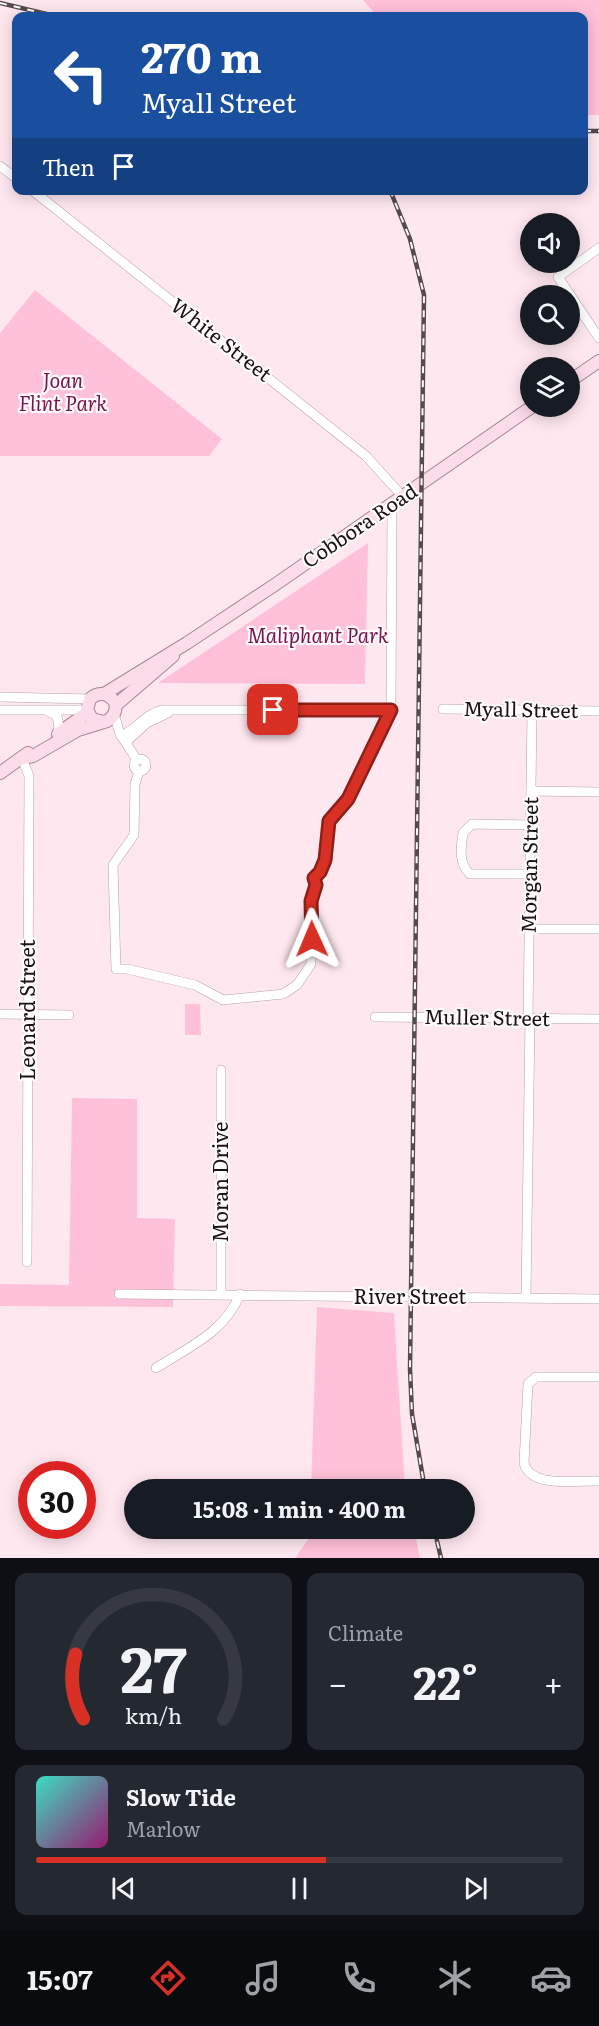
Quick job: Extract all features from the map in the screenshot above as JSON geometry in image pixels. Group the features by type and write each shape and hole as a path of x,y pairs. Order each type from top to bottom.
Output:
{"main road":[{"path":"580,374 599,361"},
{"name":"Cobbora Road","path":"0,773 57,734 104,694 187,643 392,505 520,415"},
{"name":"Cobbora Road","path":"22,758 33,756 78,730 110,716 187,643"},
{"path":"88,707 96,721 110,716 111,697 104,694"}],"street":[{"name":"White Street","path":"38,195 366,456 403,497"},
{"path":"599,248 558,277 599,338"},
{"path":"110,716 137,760 141,759 146,763 144,769 139,771 135,784 134,835 113,865 116,969 127,969 195,986 223,1000 274,996 297,985 308,971 312,957 311,901 316,885 314,878 320,872 325,860 329,821 348,799 391,710 392,505"},
{"path":"0,698 88,707"},
{"path":"0,710 88,707"},
{"name":"Myall Street","path":"443,709 599,711"},
{"path":"43,710 57,716 59,727 57,734"},
{"path":"122,737 173,710 391,710"},
{"name":"Morgan Street","path":"526,1297 532,711"},
{"name":"Leonard Street","path":"22,758 29,776 27,1262"},
{"path":"531,791 599,792"},
{"path":"530,874 470,874 462,864 462,850 463,833 472,824 531,825"},
{"path":"529,929 599,929"},
{"path":"0,1014 69,1015"},
{"name":"Muller Street","path":"375,1017 599,1019"},
{"name":"Moran Drive","path":"221,1070 221,1294"},
{"name":"River Street","path":"119,1294 599,1299"},
{"path":"156,1368 195,1344 230,1316 240,1294"},
{"path":"599,1377 536,1377 528,1384 524,1463 526,1471 539,1479 599,1481"}],"green space":[{"path":"363,0 599,0 599,115 588,115 588,12 374,12"},
{"name":"Joan Flint Park","path":"35,290 222,439 209,456 0,456 0,333"},
{"name":"Maliphant Park","path":"368,543 365,684 158,683"},
{"path":"185,1004 200,1004 201,1035 185,1035"},
{"path":"72,1098 137,1099 137,1218 175,1219 173,1307 0,1306 0,1284 69,1285"},
{"path":"317,1307 394,1313 404,1479 311,1479"},
{"path":"308,1539 416,1539 420,1558 295,1558"}],"railway":[{"path":"0,3 38,12"},
{"path":"588,131 599,131"},
{"path":"392,195 410,239 424,295 410,1369 412,1414 423,1479"},
{"path":"437,1539 441,1558"}],"route":[{"path":"273,710 391,710 348,799 329,821 325,860 320,872 314,878 316,885 311,901 312,939"}]}
